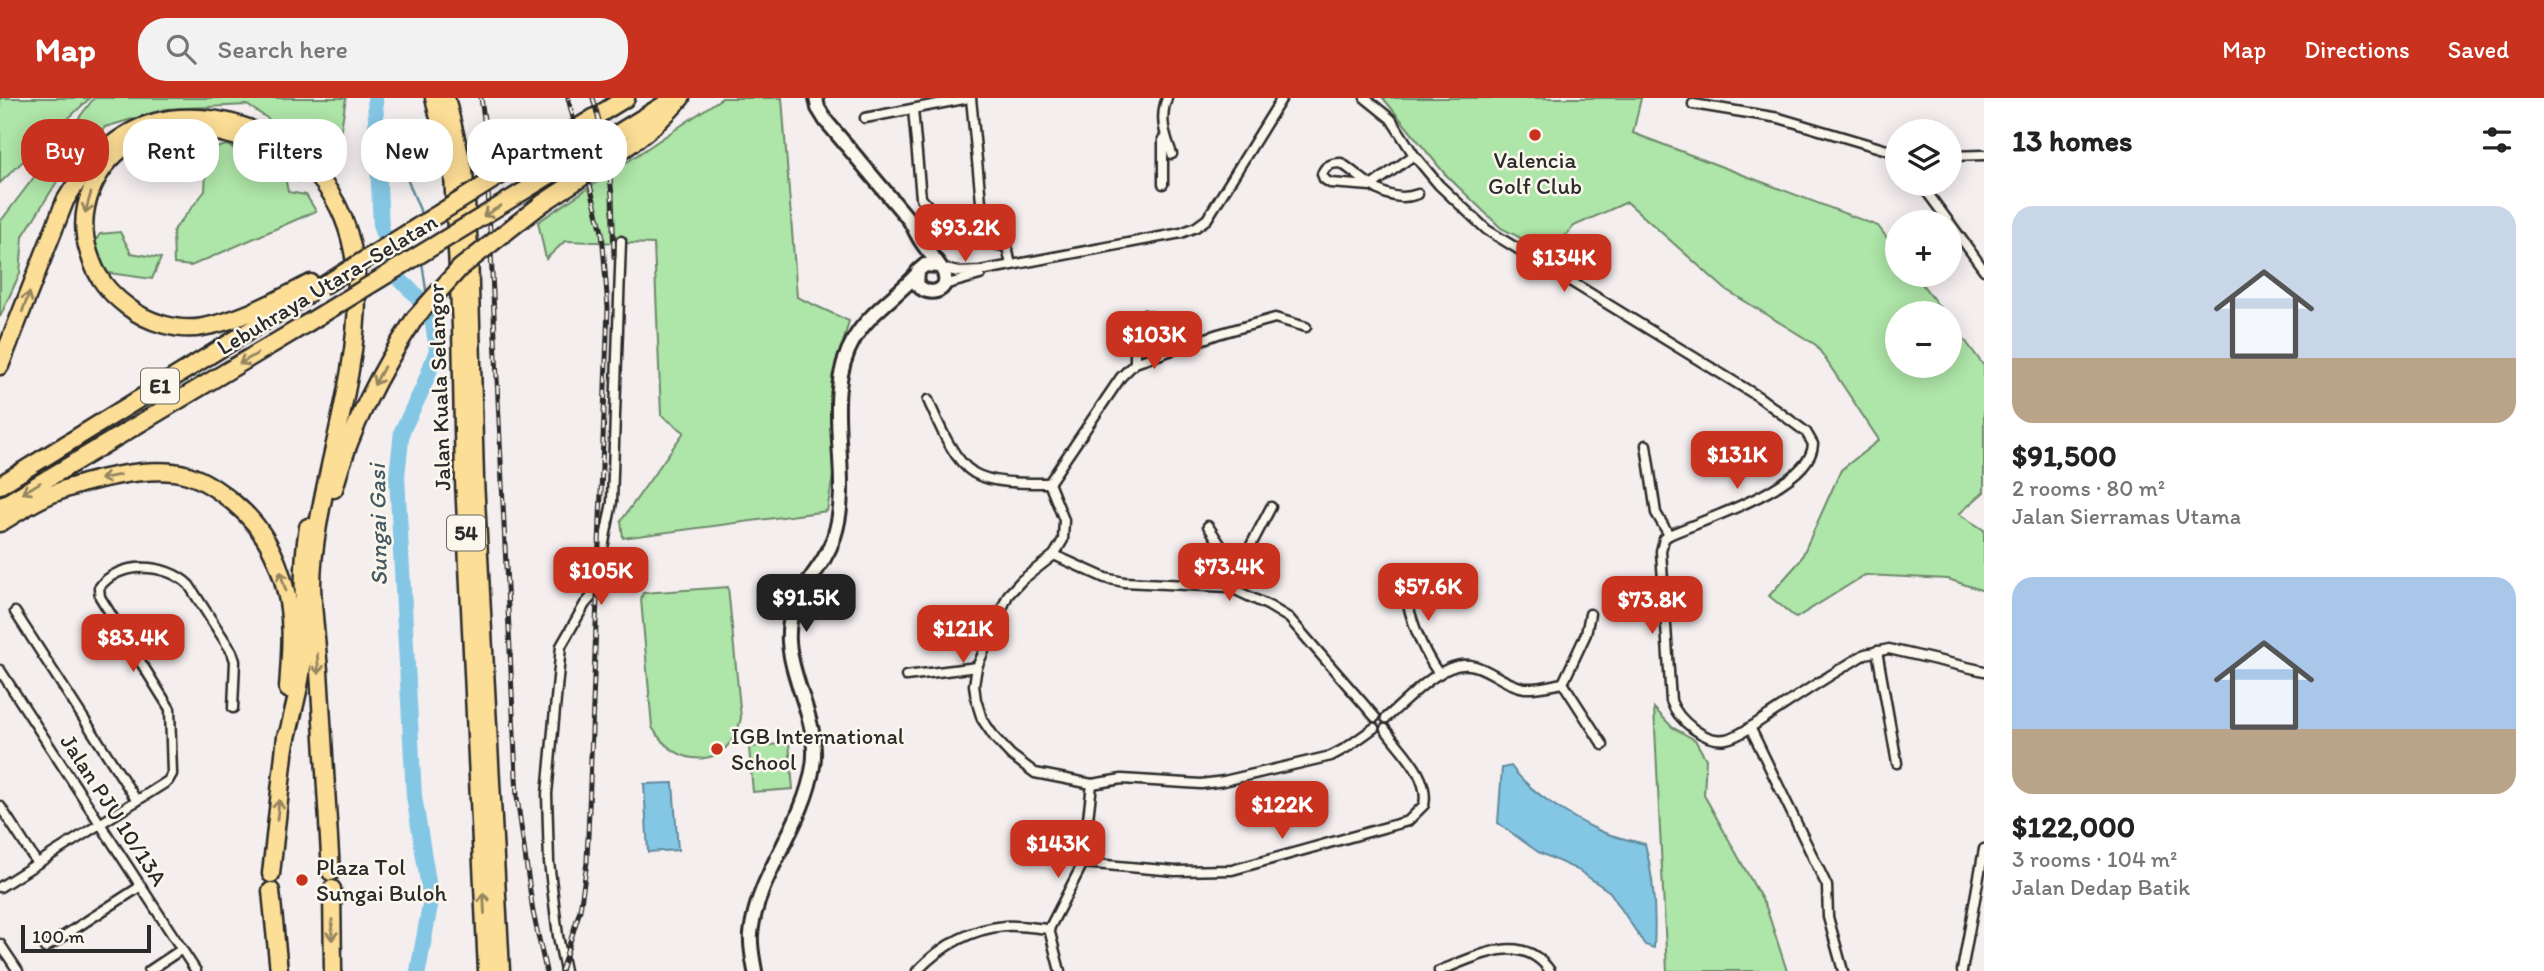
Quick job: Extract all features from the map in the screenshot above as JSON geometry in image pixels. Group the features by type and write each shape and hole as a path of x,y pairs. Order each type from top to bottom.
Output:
{"highway":[{"name":"Jalan Kuala Selangor","path":"434,98 453,174 461,326 464,493 488,971"},
{"name":"Jalan Kuala Selangor","path":"446,98 464,172 469,247 475,480 501,971"},
{"name":"Lebuhraya Utara–Selatan","path":"0,485 316,285 374,254 626,98"},
{"name":"Lebuhraya Utara–Selatan","path":"0,507 675,98"},
{"path":"316,636 323,548 334,487 356,422 381,370 415,318 460,268 543,203 638,138 669,113 681,98"},
{"path":"0,366 65,201 80,176 114,142 137,128 176,118 227,121 254,130 285,146 304,161 325,186 346,224 356,266 358,309 353,353 319,518 312,586 331,872"},
{"path":"285,747 303,653 304,550 349,316 351,281 335,223 314,188 287,162 269,149 243,137 209,129 176,129 150,135 129,145 115,155 99,173 85,204 84,237 94,270 110,294 140,317 173,327 201,328 237,318 316,285"},
{"path":"0,523 51,494 111,476 149,471 188,475 219,491 250,516 271,546 285,588 291,631 285,747 271,874"},
{"path":"332,889 333,971"},
{"path":"271,891 279,971"},
{"path":"499,946 514,971"}],"street":[{"path":"816,98 818,108 826,121 910,221 920,241 945,276 944,285"},
{"path":"865,118 970,98 984,233 989,243 1007,247 1011,265"},
{"path":"1163,184 1163,118 1167,98"},
{"path":"755,971 751,950 753,919 775,862 807,795 814,764 810,722 793,669 789,640 791,610 833,539 837,521 841,473 840,376 845,356 867,320 929,264 958,272 996,268 1181,233 1196,227 1207,219 1282,98"},
{"path":"1365,98 1391,119 1414,155 1439,185 1487,230 1759,397 1806,432 1813,444 1810,458 1805,465 1775,488 1754,500 1664,539 1661,551 1671,702 1685,724 1714,738 1728,738 1750,727 1852,662 1877,651 1901,650 1984,671"},
{"path":"1693,104 1779,118 1885,149"},
{"path":"913,109 922,198 954,235 984,233"},
{"path":"1163,132 1172,154"},
{"path":"1414,155 1371,186 1330,183 1322,174 1329,164 1341,163 1371,186 1400,198 1418,194"},
{"path":"1962,156 1984,155"},
{"path":"1962,240 1984,270"},
{"path":"565,971 549,862 547,794 561,646 584,604 594,594 612,502 621,241"},
{"path":"920,241 917,284 923,291"},
{"path":"892,300 923,291 937,292 944,285 996,268"},
{"path":"1135,363 1135,323 1137,318 1144,315 1153,317 1156,323 1160,354"},
{"path":"1049,484 1121,377 1135,363 1218,334 1275,318 1306,327"},
{"path":"928,400 958,457 974,473 1012,482 1049,484"},
{"path":"1646,445 1657,513 1669,535"},
{"path":"1049,484 1064,520 1063,540 1054,555 1022,580 1008,595 977,667 974,685 982,719 1011,755 1035,773 1092,784 1122,779 1201,784 1331,755 1374,728"},
{"path":"1229,587 1270,506"},
{"path":"1208,526 1228,556 1240,566"},
{"path":"1054,555 1105,578 1124,582 1229,587 1289,618 1375,717"},
{"path":"0,887 168,781 172,774 170,709 100,597 99,588 103,581 120,571 131,569 169,571 180,576 232,652 235,662 233,708"},
{"path":"1401,580 1419,640 1439,674"},
{"path":"15,612 137,801"},
{"path":"1563,683 1586,634 1590,614"},
{"path":"1877,651 1897,764"},
{"path":"1386,718 1439,674 1452,667 1475,665 1486,668 1507,682 1527,688 1563,683"},
{"path":"906,676 977,667"},
{"name":"Jalan PJU 10/13A","path":"0,670 196,971"},
{"path":"1563,683 1603,745"},
{"path":"1375,717 1382,715 1386,718"},
{"path":"1374,728 1375,717"},
{"path":"1385,729 1386,718"},
{"path":"1750,727 1827,886 1828,916 1843,971"},
{"path":"1374,728 1385,729"},
{"path":"1083,863 1175,871 1233,870 1408,821 1423,805 1424,788 1420,775 1385,729"},
{"path":"1060,971 1049,929 1083,863 1092,784"},
{"path":"0,806 37,863"},
{"path":"1962,971 1984,849"},
{"path":"45,948 141,886"},
{"path":"918,971 932,955 968,935 1005,926 1049,929"},
{"path":"0,944 18,971"},
{"path":"149,971 182,949"},
{"path":"1439,971 1496,950 1515,949 1531,953 1550,971"}],"green space":[{"path":"0,98 90,98 68,119 21,119 21,163 0,183"},
{"path":"94,98 346,98 343,119 268,119 247,105 167,109 133,119 123,119 123,122 109,126 109,119 78,119"},
{"path":"722,98 782,98 797,297 849,321 841,350 830,420 834,470 827,511 623,538 621,521 684,432 661,415 654,244 565,241 546,259 538,222 597,182 627,182 627,162"},
{"path":"1383,98 1641,98 1633,133 1878,226 1885,235 1885,287 1924,287 1935,301 1885,301 1885,378 1962,378 1962,336 1984,366 1984,492 1959,514 1984,530 1984,591 1948,579 1865,575 1796,618 1769,596 1800,561 1841,470 1879,440 1816,345 1725,289 1627,202 1574,226 1550,253 1501,228 1445,174"},
{"path":"227,145 233,148 233,182 286,182 288,192 306,195 316,211 191,266 174,264 173,231 205,191 205,182 219,182 219,147"},
{"path":"30,182 57,182 23,236 20,273 0,317 0,222"},
{"path":"120,232 131,253 161,258 152,279 102,272 94,243 100,234"},
{"path":"728,587 741,718 735,735 726,748 715,755 688,757 663,741 652,727 641,599 643,593"},
{"path":"1654,708 1672,727 1695,740 1706,759 1704,795 1766,907 1787,971 1667,971"},
{"path":"789,743 793,789 753,792 749,747"}],"water":[{"path":"1511,766 1539,794 1575,818 1609,835 1645,844 1654,896 1654,948 1645,945 1610,892 1578,870 1538,852 1498,823 1502,768"},
{"path":"673,783 678,850 648,852 644,784"}],"waterway":[{"name":"Sungai Gasi","path":"375,98 381,228 400,280 416,295 432,317 437,350 423,388 402,431 397,476 414,796 431,900 418,971"},
{"path":"375,102 420,210 420,217"},
{"path":"422,262 427,297"}],"railway":[{"path":"481,98 485,126 517,797 533,912 546,971"},
{"path":"561,971 580,910 587,862 608,308 602,232 568,98"},
{"path":"593,98 607,151 614,257"}],"place":[{"name":"Valencia Golf Club","path":"1535,135"},
{"name":"IGB International School","path":"717,749"},
{"name":"Plaza Tol Sungai Buloh","path":"302,880"}]}
